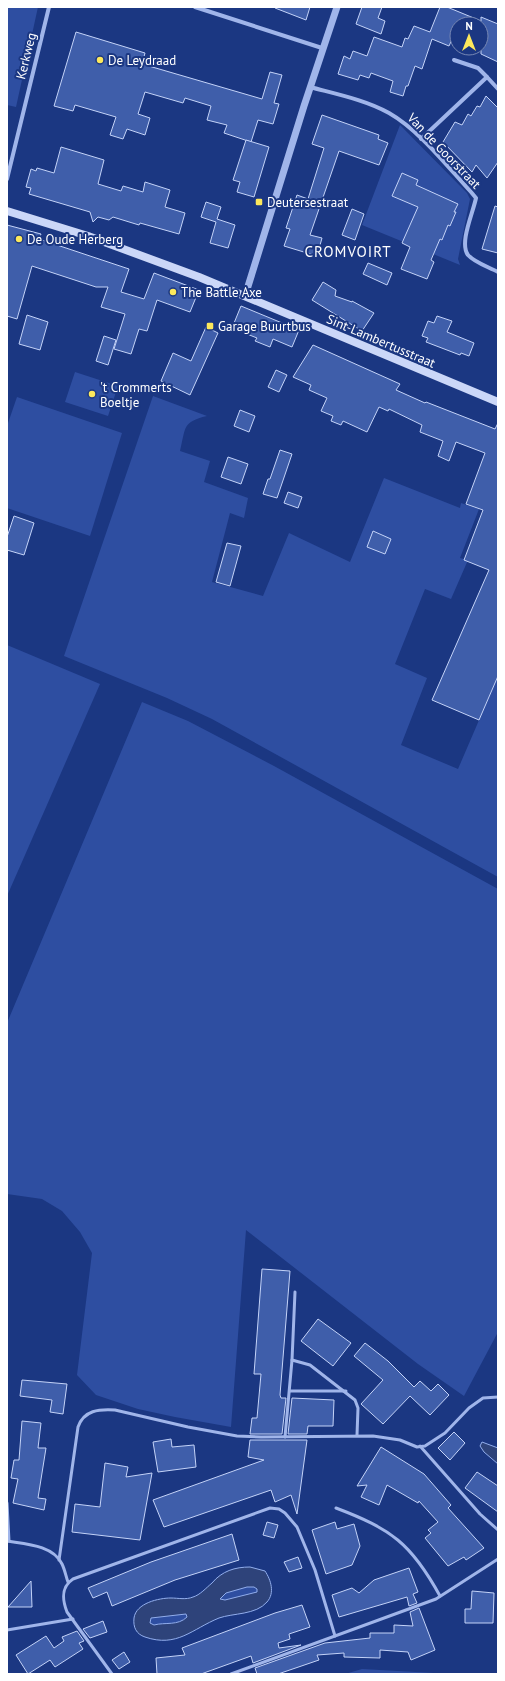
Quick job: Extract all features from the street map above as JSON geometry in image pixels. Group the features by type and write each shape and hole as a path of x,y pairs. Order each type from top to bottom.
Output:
{"main road":[{"name":"Sint-Lambertusstraat","path":"7,211 88,236 199,277 498,402"}],"street":[{"name":"Kerkweg","path":"7,179 48,7"},
{"path":"195,7 322,48"},
{"path":"245,296 322,48 337,7"},
{"path":"454,60 478,68 498,89"},
{"path":"421,139 487,78"},
{"name":"Van de Goorstraat","path":"310,87 371,105 388,112 404,122 472,192 476,198 464,241 465,249 468,256 498,272"}],"lane":[{"path":"285,1437 290,1391 295,1292"},
{"path":"292,1360 310,1365 346,1391 355,1400 358,1408 357,1435"},
{"path":"290,1391 346,1391"},
{"path":"59,1560 78,1427 80,1420 91,1412 116,1410 188,1427 237,1436 285,1437 357,1435 392,1438 417,1447 434,1441 445,1433 469,1408 483,1398 498,1397"},
{"path":"420,1446 480,1514 498,1530"},
{"path":"7,1503 8,1541 35,1546 49,1552 62,1564 68,1582"},
{"path":"112,1674 67,1612 64,1603 64,1589 68,1582 270,1508 279,1509 290,1518 297,1527 315,1570 335,1636"},
{"path":"336,1508 366,1519 399,1540 427,1573 440,1596"},
{"path":"231,1674 440,1596 498,1559"},
{"path":"7,1630 73,1619"}],"shaded area":[{"path":"7,7 38,7 16,107 7,105"},
{"path":"400,125 467,193 470,199 458,259 460,265 362,225"},
{"name":"'t Crommerts Boeltje","path":"75,372 118,386 108,416 65,402"},
{"path":"153,396 207,416 189,423 186,427 180,451 210,461 204,482 248,498 244,518 230,513 212,582 263,596 289,533 350,562 384,478 460,508 461,503 479,509 460,558 468,560 451,599 425,589 395,664 427,678 401,745 458,769 498,676 498,877 212,719 167,698 64,656"},
{"path":"17,397 122,433 90,536 7,508 7,426"},
{"path":"7,645 100,684 7,896"},
{"path":"142,702 188,721 274,766 498,889 498,1332 464,1396 418,1364 246,1230 231,1427 138,1409 96,1395 77,1375 92,1253 80,1232 62,1211 42,1199 7,1194 7,1023"},
{"path":"482,1442 498,1448 498,1464 484,1452 480,1446"},
{"path":"244,1567 265,1571 269,1578 271,1595 267,1602 257,1609 219,1618 175,1639 156,1640 142,1636 136,1630 134,1618 136,1613 143,1605 160,1599 185,1599 196,1596 220,1575 229,1570","holes":["247,1587 254,1587 257,1589 257,1592 225,1600 220,1599 226,1593","186,1614 187,1617 180,1622 154,1625 150,1623 151,1618"]},
{"path":"247,1587 254,1587 257,1589 257,1592 225,1600 220,1599 226,1593"},
{"path":"186,1614 187,1617 180,1622 154,1625 150,1623 151,1618"},
{"path":"362,1669 452,1674 345,1674"}],"building":[{"path":"275,7 310,7 306,20"},
{"path":"362,7 382,7 378,18 385,21 381,34 356,24"},
{"path":"440,7 447,7 469,16 449,16 449,46 432,39 422,69 415,66 403,96 390,92 393,81 371,73 369,78 360,75 358,80 338,74 344,56 350,59 353,51 367,56 374,37 402,47 405,38 408,39 414,26 430,32"},
{"path":"489,20 498,24 498,62 485,56 489,56"},
{"path":"76,32 145,53 142,64 262,99 270,72 282,75 274,103 279,104 273,124 258,120 251,142 224,133 227,125 207,120 211,106 185,98 183,103 145,92 138,114 150,118 145,135 127,129 123,139 110,135 116,117 75,105 73,111 54,106"},
{"path":"486,96 498,108 498,162 487,178 476,165 472,172 443,142 455,122 462,125 468,114 471,116 477,106 480,107"},
{"path":"322,115 379,135 378,139 388,143 379,165 339,151 310,235 322,238 317,256 284,246 290,229 286,228 297,195 308,199 324,148 312,144"},
{"path":"246,140 269,147 254,197 237,192 240,182 233,180"},
{"path":"61,147 104,160 98,184 121,191 123,186 143,192 145,182 170,190 165,207 185,213 179,234 140,223 139,225 113,217 109,220 98,217 93,222 90,212 29,194 31,188 26,187 31,169 36,171 37,168 54,173"},
{"path":"402,173 418,180 416,185 458,204 450,226 448,225 442,240 440,239 431,260 434,262 427,279 401,269 410,247 402,243 418,207 392,196"},
{"path":"206,202 221,207 217,219 235,225 228,248 210,243 216,222 201,217"},
{"path":"495,206 498,207 498,253 482,249"},
{"path":"352,209 364,214 355,240 342,235"},
{"path":"7,225 41,234 39,239 129,269 121,292 144,299 154,273 199,290 190,312 157,300 147,331 139,329 131,354 114,349 125,314 101,307 108,287 96,287 32,266 17,319 7,316"},
{"path":"368,263 392,273 387,285 363,274"},
{"path":"323,282 336,290 335,296 352,301 374,313 362,331 312,300"},
{"path":"241,306 299,330 292,347 273,339 270,347 255,341 257,338 232,328"},
{"path":"27,315 48,322 40,350 19,344"},
{"path":"437,316 452,321 447,332 474,343 469,356 461,353 460,355 426,342 428,338 422,336 428,321 434,323"},
{"path":"206,327 218,333 190,395 161,381 173,353 191,361"},
{"path":"104,336 116,340 108,365 96,361"},
{"path":"313,345 400,384 396,390 425,403 426,402 495,429 498,423 498,676 479,720 432,700 489,570 464,560 483,510 466,504 485,453 456,442 449,461 438,456 443,441 420,432 422,425 389,409 388,411 379,407 367,432 343,421 341,425 331,421 333,416 321,411 327,398 309,390 311,385 293,377"},
{"path":"276,370 287,375 279,392 268,387"},
{"path":"240,410 255,416 249,432 234,426"},
{"path":"280,450 292,454 277,498 263,494"},
{"path":"228,457 248,464 241,484 221,477"},
{"path":"288,492 302,497 298,508 284,503"},
{"path":"14,516 34,523 24,555 7,550 7,537"},
{"path":"373,531 391,539 385,554 367,547"},
{"path":"227,543 241,546 230,586 216,582"},
{"path":"262,1269 290,1271 280,1395 281,1398 286,1398 282,1434 250,1434 252,1418 257,1418 261,1374 254,1374"},
{"path":"318,1319 351,1343 333,1366 301,1341"},
{"path":"365,1343 388,1361 414,1387 420,1381 431,1391 438,1384 449,1395 430,1415 410,1396 383,1424 361,1404 383,1380 354,1356"},
{"path":"22,1380 67,1384 63,1414 50,1412 52,1400 20,1396"},
{"path":"292,1398 334,1400 333,1426 308,1426 307,1434 288,1434"},
{"path":"22,1421 41,1423 38,1448 46,1448 38,1498 46,1499 44,1510 13,1503 18,1479 11,1478 14,1460 19,1460"},
{"path":"454,1432 465,1443 450,1460 438,1448"},
{"path":"171,1439 172,1447 194,1445 196,1467 158,1472 153,1442"},
{"path":"250,1440 307,1440 297,1514 291,1495 275,1502 271,1490 164,1527 153,1500 264,1460 248,1457"},
{"path":"381,1447 424,1474 451,1505 448,1508 484,1548 466,1560 464,1557 448,1566 425,1538 431,1533 428,1530 438,1522 419,1501 418,1503 387,1485 379,1505 361,1497 367,1485 357,1486"},
{"path":"105,1463 128,1467 126,1477 152,1473 140,1540 72,1532 75,1504 100,1507"},
{"path":"477,1472 498,1486 498,1512 465,1488"},
{"path":"267,1522 278,1525 274,1538 263,1535"},
{"path":"335,1522 337,1529 354,1524 360,1546 352,1565 326,1574 312,1530"},
{"path":"232,1534 239,1560 175,1580 112,1606 107,1592 93,1598 88,1588 151,1562"},
{"path":"298,1557 302,1568 289,1572 284,1562"},
{"path":"409,1568 418,1592 413,1594 417,1603 409,1606 407,1597 339,1617 332,1595 352,1588 359,1593 374,1580"},
{"path":"31,1581 32,1607 8,1607"},
{"path":"472,1591 494,1593 493,1623 465,1623 465,1609 471,1609"},
{"path":"302,1605 310,1627 289,1634 290,1639 278,1643 279,1648 301,1645 253,1663 251,1656 201,1674 157,1674 156,1658 185,1655 182,1648 275,1613"},
{"path":"419,1608 435,1650 411,1660 408,1652 380,1650 380,1658 344,1657 344,1653 317,1655 319,1660 278,1674 257,1674 255,1668 325,1643 370,1638 370,1633 394,1633 394,1625 413,1626 410,1612"},
{"path":"103,1621 107,1632 90,1638 83,1629"},
{"path":"77,1631 84,1641 79,1643 83,1649 55,1667 50,1660 28,1674 16,1655 46,1636 54,1648 64,1641 62,1637"},
{"path":"124,1652 130,1662 119,1669 112,1660"}],"place":[{"name":"De Leydraad","path":"100,60"},
{"name":"Deutersestraat","path":"259,202"},
{"name":"De Oude Herberg","path":"19,239"},
{"name":"The Battle Axe","path":"173,292"},
{"name":"Garage Buurtbus","path":"210,326"},
{"name":"'t Crommerts Boeltje","path":"92,394"}],"district":[{"name":"CROMVOIRT","path":"348,251"}]}
